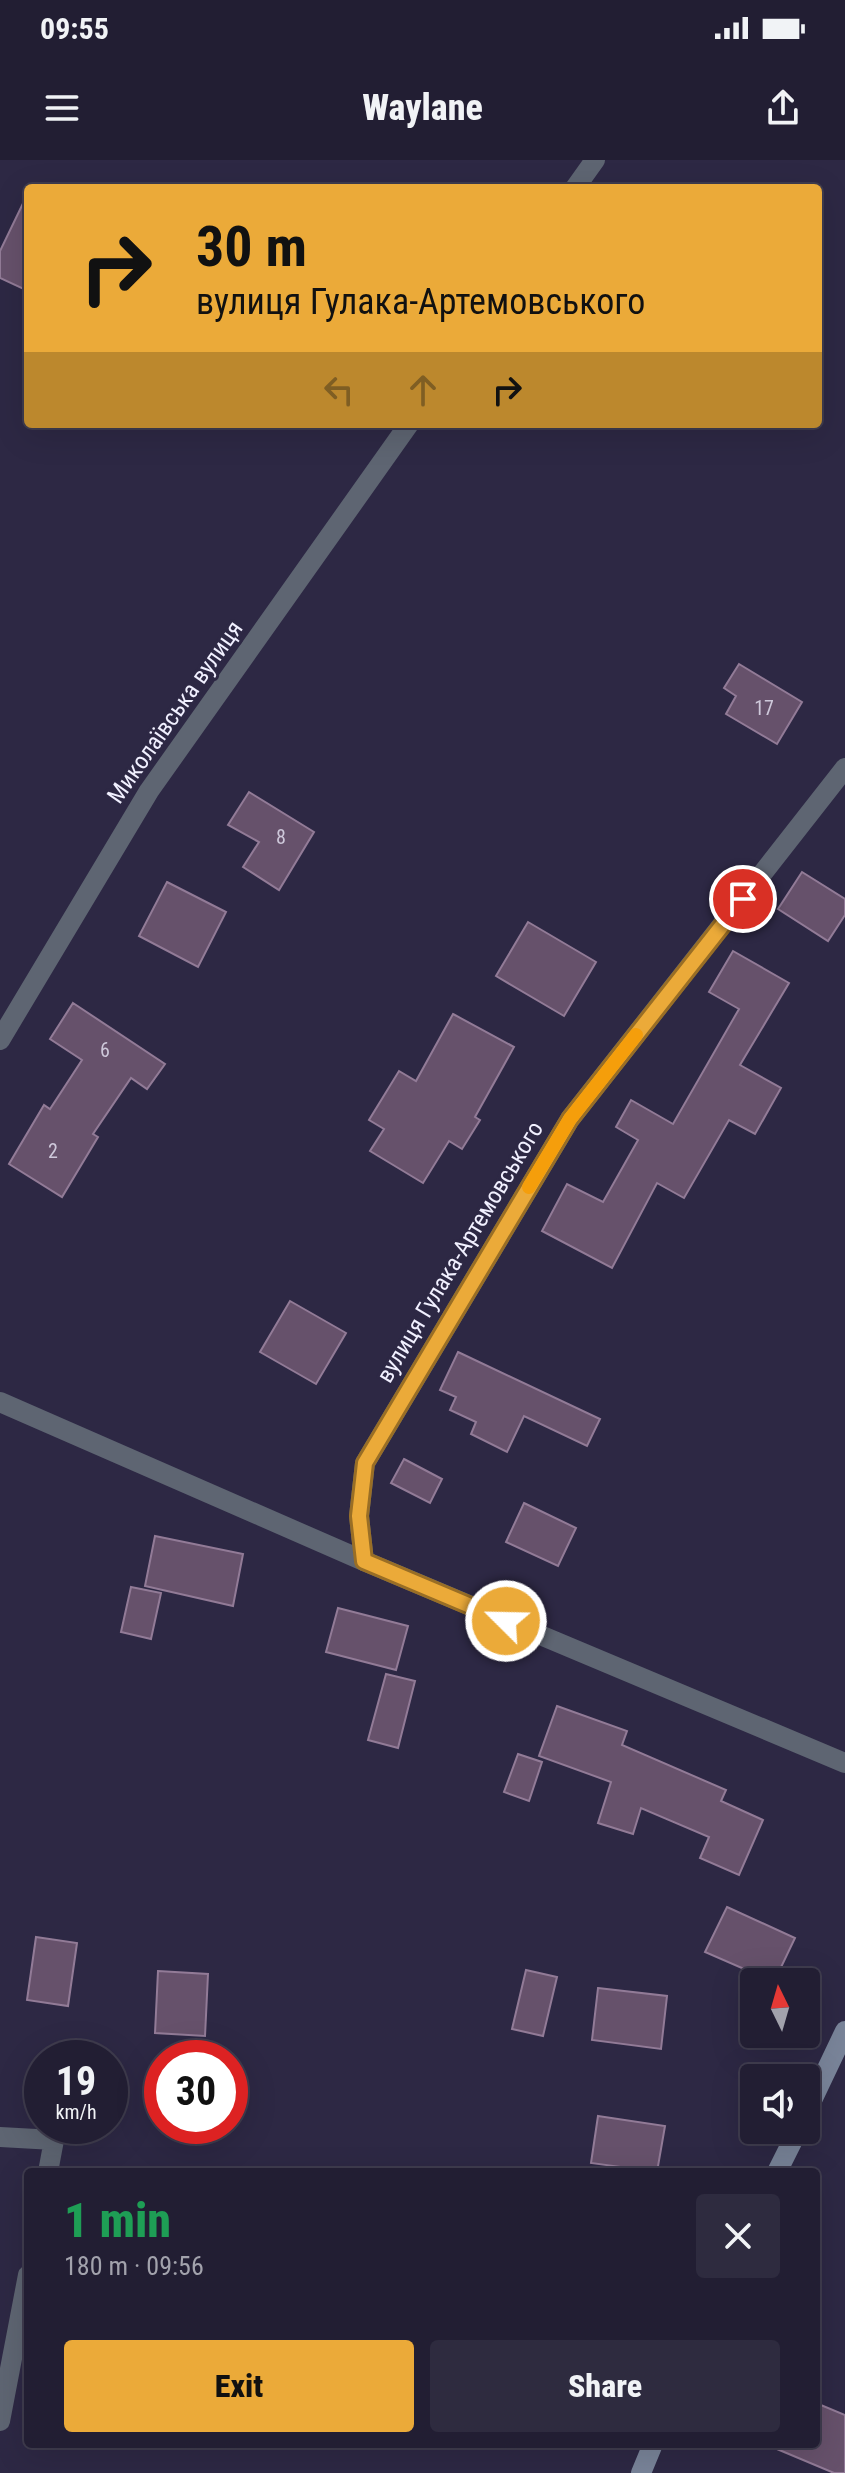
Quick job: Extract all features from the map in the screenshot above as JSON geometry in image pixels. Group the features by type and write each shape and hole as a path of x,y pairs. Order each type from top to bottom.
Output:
{"main road":[{"path":"820,2084 845,2031"},
{"path":"779,2168 791,2144"},
{"path":"641,2473 651,2448"}],"street":[{"path":"578,184 595,160"},
{"name":"Миколаївська вулиця","path":"0,1040 149,791 406,428"},
{"name":"вулиця Гулака-Артемовського","path":"364,1561 359,1516 365,1463 570,1119 845,768"},
{"path":"0,1402 364,1561 845,1763"},
{"path":"0,2137 54,2140 49,2168"},
{"path":"0,2421 24,2296"}],"building":[{"path":"24,201 24,289 0,278 0,251"},
{"path":"739,664 802,702 777,744 726,714 736,696 724,688"},
{"path":"249,792 314,832 279,890 243,867 259,842 228,825"},
{"path":"802,872 845,899 845,915 828,941 778,909"},
{"path":"167,882 226,912 198,967 139,936"},
{"path":"528,922 596,962 564,1016 496,976"},
{"path":"733,951 789,983 740,1065 781,1088 755,1134 729,1120 684,1198 657,1183 612,1268 542,1231 567,1184 603,1202 638,1140 616,1127 631,1100 673,1124 739,1009 709,992"},
{"path":"73,1003 165,1064 147,1089 131,1078 93,1134 98,1137 62,1197 9,1164 44,1105 50,1109 82,1060 50,1039"},
{"path":"453,1014 514,1047 475,1117 480,1120 462,1149 449,1141 423,1183 370,1151 384,1129 369,1120 399,1071 416,1081"},
{"path":"290,1301 346,1333 316,1384 260,1352"},
{"path":"458,1352 600,1419 587,1446 524,1416 507,1452 471,1434 476,1422 450,1410 456,1397 440,1390"},
{"path":"404,1459 442,1479 430,1503 391,1483"},
{"path":"524,1503 576,1528 558,1566 506,1542"},
{"path":"155,1536 243,1554 233,1606 145,1586"},
{"path":"131,1587 161,1593 151,1639 121,1632"},
{"path":"338,1608 408,1626 396,1670 326,1652"},
{"path":"386,1674 415,1681 398,1748 368,1740"},
{"path":"557,1706 627,1731 622,1745 726,1790 721,1801 763,1820 739,1875 700,1858 709,1837 641,1808 633,1834 598,1823 611,1782 539,1756"},
{"path":"518,1754 542,1762 529,1801 504,1792"},
{"path":"727,1907 795,1938 781,1968 742,1968 705,1952"},
{"path":"36,1937 77,1943 68,2006 27,2000"},
{"path":"526,1970 557,1977 543,2036 512,2029"},
{"path":"158,1971 208,1974 205,2036 155,2033"},
{"path":"598,1988 667,1996 661,2049 592,2040"},
{"path":"598,2116 665,2126 658,2168 591,2163"},
{"path":"820,2405 845,2415 845,2473 834,2473 775,2448 820,2448"}],"slow traffic":[{"path":"529,1187 570,1119 636,1035"}],"route":[{"path":"506,1621 364,1561 359,1516 365,1463 570,1119 743,899"}]}
